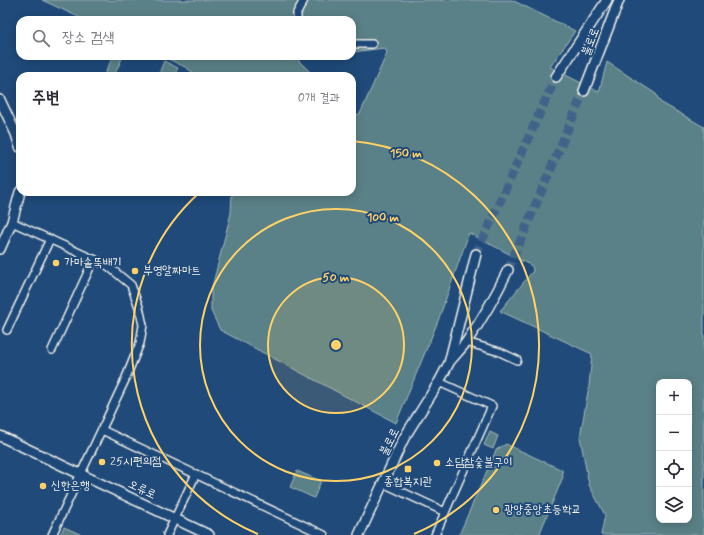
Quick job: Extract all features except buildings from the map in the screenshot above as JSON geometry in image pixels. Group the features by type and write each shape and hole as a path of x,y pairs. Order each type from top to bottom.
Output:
{"street":[{"path":"297,16 297,13 304,0"},
{"name":"불로로","path":"556,77 607,0"},
{"name":"불로로","path":"584,92 618,0"},
{"path":"356,44 372,44"},
{"path":"0,100 16,134"},
{"path":"0,249 12,222 19,196"},
{"path":"12,222 108,266 131,285 139,307 143,325 140,343 125,380 52,535"},
{"path":"7,330 50,239"},
{"name":"불로로","path":"449,363 476,254"},
{"path":"52,350 94,259"},
{"name":"불로로","path":"359,535 404,438 439,382 449,363 466,342 495,296 508,270"},
{"path":"466,342 500,352 517,360"},
{"path":"435,535 492,406 439,382"},
{"path":"102,430 324,535"},
{"name":"오류로","path":"0,436 209,535"},
{"path":"167,535 196,474"},
{"path":"383,483 445,512"}],"green space":[{"path":"42,0 512,0 575,31 550,67 599,92 607,62 656,94 660,102 704,127 704,535 601,535 605,515 589,485 580,437 589,386 592,354 500,311 533,271 532,266 469,233 438,321 396,423 220,330 211,311 211,291 231,213 232,196 356,196 356,115 360,114 387,53 385,48 356,52 356,16 76,16"},
{"path":"111,60 121,60 116,72 106,72"},
{"path":"170,60 298,60 310,72 192,72"},
{"path":"164,61 178,68 176,72 160,72"},
{"path":"490,432 498,436 493,449 484,445"},
{"path":"506,444 562,470 563,477 539,535 459,535 496,450"},
{"path":"297,471 321,481 314,498 290,487"},
{"path":"64,527 82,535 60,535"}],"tunnel":[{"path":"476,254 556,77"},
{"path":"508,270 584,91"}],"place":[{"name":"가마솥뚝배기","path":"56,263"},
{"name":"부영알짜마트","path":"135,271"},
{"name":"25시편의점","path":"102,462"},
{"name":"소담참숯불구이","path":"437,463"},
{"name":"종합복지관","path":"408,469"},
{"name":"신한은행","path":"43,486"},
{"name":"광양중앙초등학교","path":"496,510"}]}
